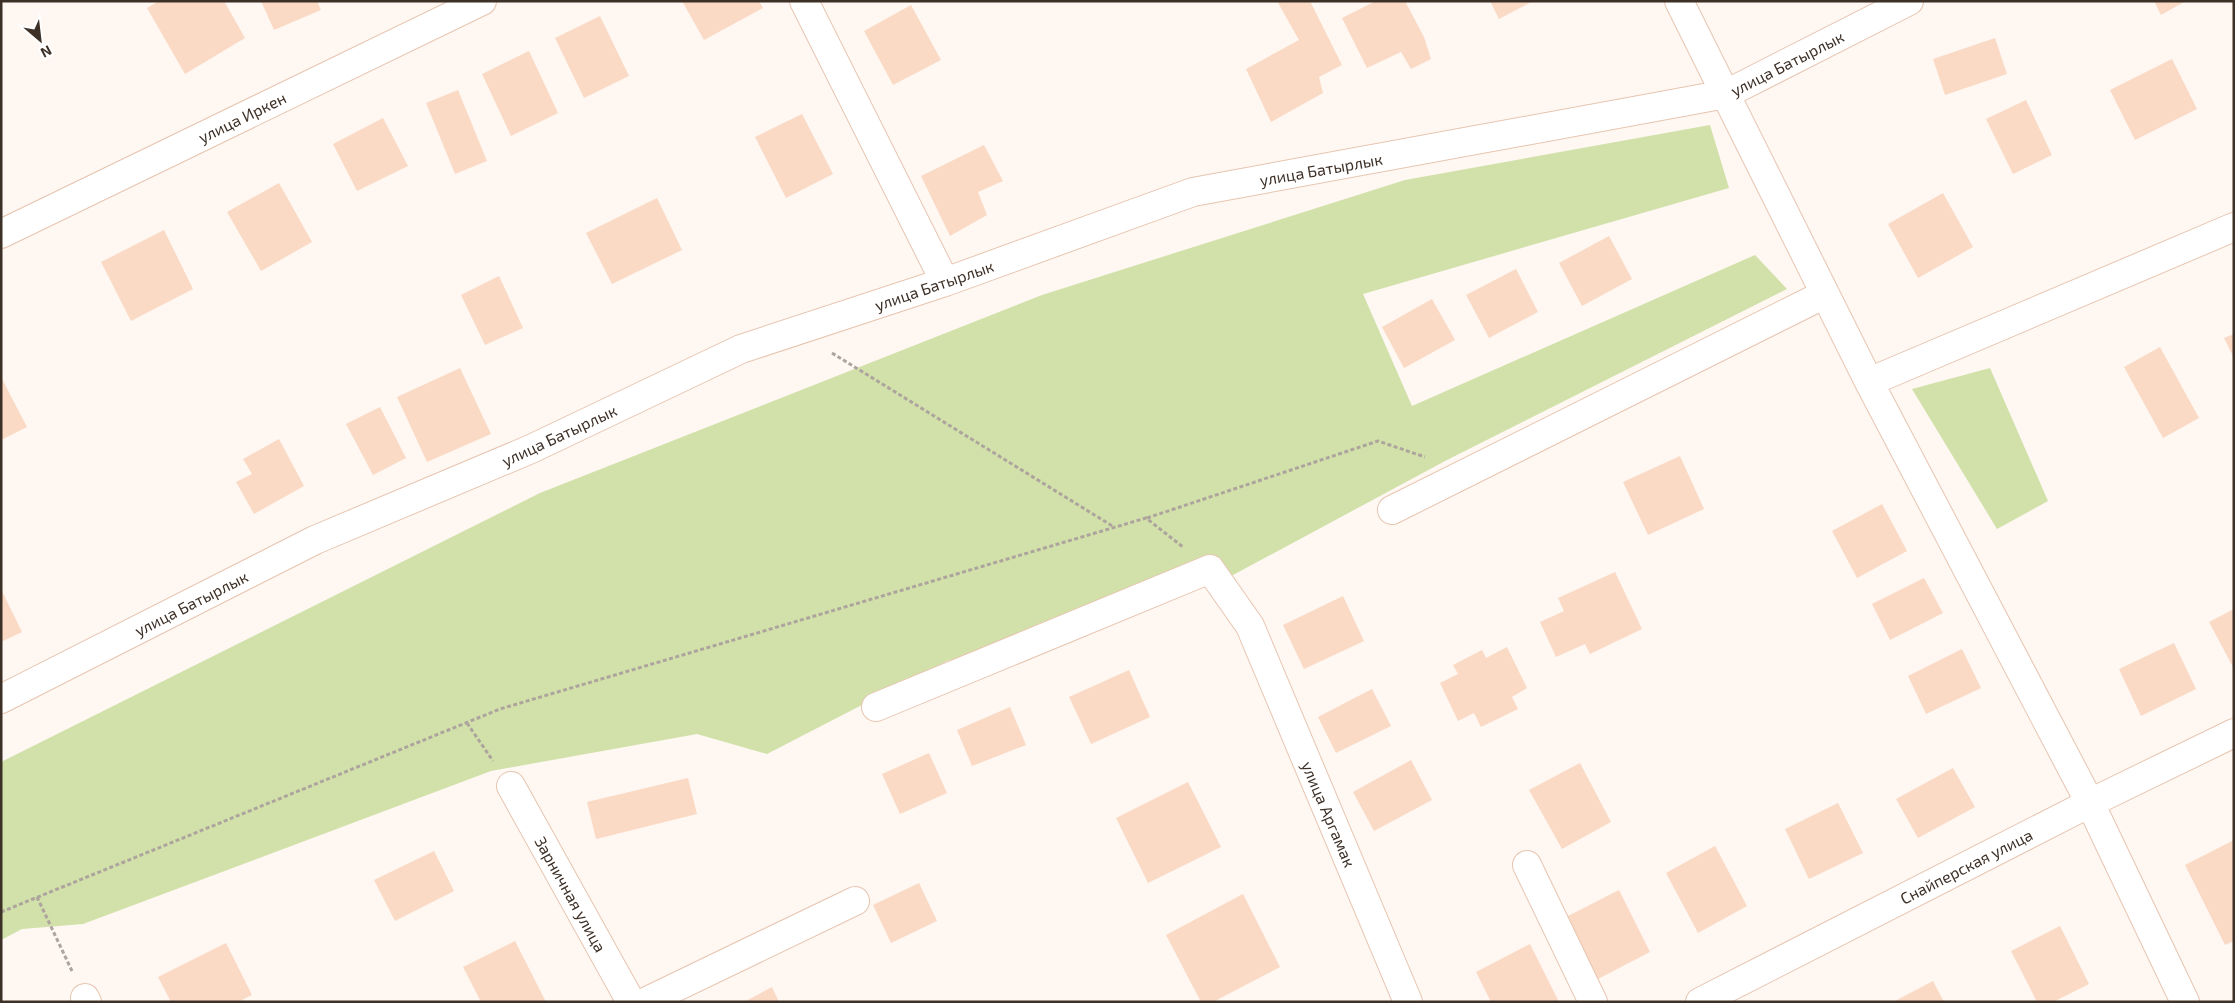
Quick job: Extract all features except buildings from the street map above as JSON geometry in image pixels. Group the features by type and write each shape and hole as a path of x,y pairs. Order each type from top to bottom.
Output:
{"street":[{"name":"улица Иркен","path":"1,234 482,1"},
{"path":"804,1 945,282"},
{"path":"1679,1 1869,382 2090,803 2185,1002"},
{"name":"улица Батырлык","path":"1,699 315,540 532,449 742,349 945,282 1193,192 1726,94 1909,1"},
{"path":"1869,382 2234,227"},
{"path":"1392,510 1826,294"},
{"path":"876,707 1210,569"},
{"name":"улица Аргамак","path":"1210,569 1250,626 1408,1002"},
{"name":"Снайперская улица","path":"1700,1002 2090,803 2234,733"},
{"name":"Зарничная улица","path":"511,786 631,1002"},
{"path":"1527,866 1593,1002"},
{"path":"645,1002 855,901"}],"path":[{"path":"796,331 1114,527"},
{"path":"1,912 510,706 1146,518 1378,441 1469,472"},
{"path":"1146,518 1210,569"},
{"path":"467,723 511,786"},
{"path":"37,897 86,1000"}],"green space":[{"path":"1710,125 1729,188 1363,294 1412,406 1755,255 1787,289 1447,460 1220,582 947,661 767,754 697,734 491,771 83,924 22,929 1,940 1,762 540,493 1042,295 1405,180"},
{"path":"1990,368 2048,501 1997,529 1912,389"}]}
